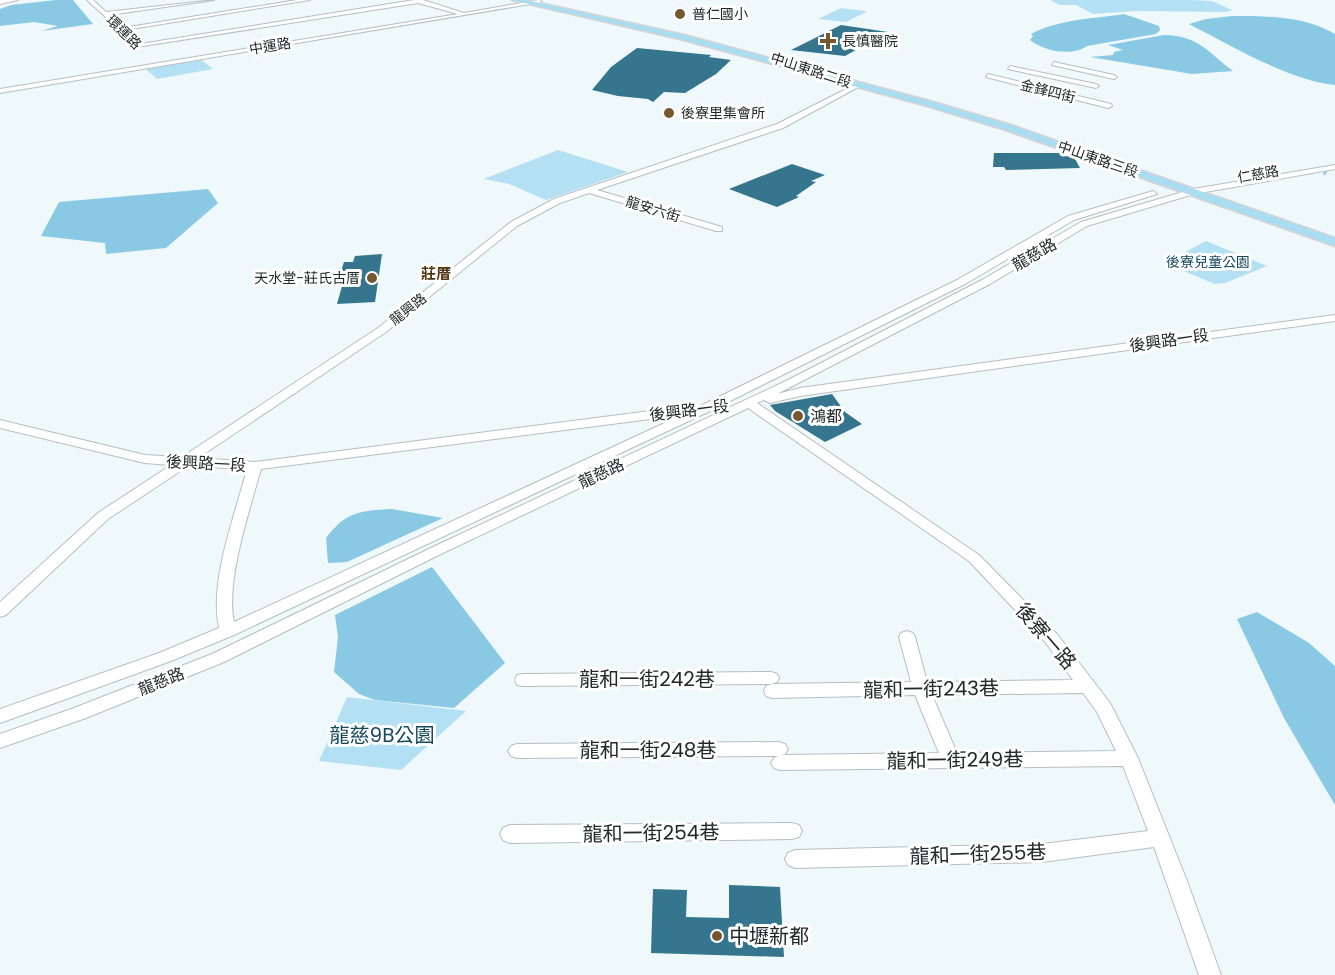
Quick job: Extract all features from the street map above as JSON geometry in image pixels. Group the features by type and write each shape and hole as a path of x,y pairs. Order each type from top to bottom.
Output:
{"main road":[{"name":"中山東路二段","path":"516,0 534,2 681,37 858,85"},
{"name":"中山東路三段","path":"858,85 992,122 1335,242"}],"street":[{"path":"0,1 15,0"},
{"name":"環運路","path":"90,0 144,51"},
{"path":"105,14 211,0"},
{"path":"137,45 419,1 488,20"},
{"path":"119,29 304,2"},
{"name":"中運路","path":"0,91 534,2"},
{"path":"319,10 338,21"},
{"path":"349,26 359,31"},
{"name":"環運路","path":"150,58 157,65"},
{"path":"1054,64 1114,77"},
{"path":"1010,68 1095,86"},
{"name":"金鋒四街","path":"988,76 1108,106"},
{"name":"龍興路","path":"0,611 103,516 382,330 514,224 557,201 780,126 858,85"},
{"name":"仁慈路","path":"1180,188 1335,159"},
{"path":"1298,166 1312,171"},
{"name":"仁慈路","path":"1193,192 1335,167"},
{"name":"龍慈路","path":"0,716 165,657 228,631 706,408 961,282 1040,234 1081,215 1131,198 1180,188"},
{"name":"龍安六街","path":"587,190 719,229"},
{"name":"龍慈路","path":"0,741 80,713 218,658 438,550 749,403 986,282 1084,224 1193,192"},
{"path":"1040,234 1057,241"},
{"name":"後興路一段","path":"0,424 145,459 255,466 749,403 800,392 1335,318"},
{"name":"後寮一路","path":"749,403 974,558 1051,638 1104,708 1129,758 1161,838 1210,975"},
{"path":"228,631 224,622 228,576 255,466"},
{"path":"907,637 921,690 951,761"},
{"name":"龍和一街242巷","path":"522,680 772,685"},
{"name":"龍和一街243巷","path":"772,685 921,690 1089,686"},
{"name":"龍和一街248巷","path":"517,751 780,756"},
{"name":"龍和一街249巷","path":"780,756 951,761 1129,758"},
{"name":"龍和一街254巷","path":"510,834 792,831"},
{"name":"龍和一街255巷","path":"795,860 1042,853 1161,838"}],"green space":[{"path":"1050,0 1212,1 1232,10 1226,12 1137,11 1093,14 1076,5 1060,5"},
{"path":"841,8 866,12 846,22 818,19"},
{"path":"201,60 213,69 157,79 146,69"},
{"path":"558,150 628,172 546,200 509,184 484,179"},
{"name":"後寮兒童公園","path":"1206,241 1267,266 1225,283 1215,284 1164,263"},
{"name":"龍慈9B公園","path":"347,697 466,711 401,770 319,761"}],"shaded area":[{"path":"73,0 93,24 41,31 58,26 34,22 0,26 0,9 11,5"},
{"path":"1124,14 1159,26 1160,30 1156,34 1066,52 1050,50 1030,40 1033,36 1031,34 1053,25"},
{"path":"1232,16 1298,20 1335,34 1335,85 1317,82 1279,69 1189,24 1206,19"},
{"path":"1164,35 1186,38 1195,42 1233,71 1192,74 1090,57 1113,55 1114,52 1123,50 1108,45"},
{"path":"208,189 218,203 166,248 106,254 105,243 41,236 59,202"},
{"path":"392,509 443,518 347,562 328,563 326,538 341,522 354,514"},
{"path":"432,567 505,663 454,708 375,700 359,694 334,672 338,637 335,615"},
{"path":"1257,612 1309,643 1335,666 1335,805 1284,718 1237,619"}],"building":[{"path":"841,25 888,32 845,56 791,50"},
{"path":"637,48 711,55 709,57 731,60 716,74 685,93 664,92 653,102 648,99 592,90 611,67"},
{"path":"994,153 1060,153 1074,157 1080,168 1006,170 1004,167 993,167"},
{"path":"792,164 825,175 811,181 816,182 796,196 799,197 777,207 729,189"},
{"name":"天水堂-莊氏古厝","path":"382,254 375,302 337,304 344,279 344,274 340,274 344,262 353,262 355,256"},
{"name":"鴻都","path":"832,394 845,412 862,424 825,442 775,411 770,405"},
{"name":"中壢新都","path":"729,885 780,887 784,957 651,953 653,889 687,890 686,917 729,918"}],"place":[{"name":"普仁國小","path":"680,14"},
{"name":"長慎醫院","path":"828,41"},
{"name":"後寮里集會所","path":"669,113"},
{"name":"天水堂-莊氏古厝","path":"372,278"},
{"name":"鴻都","path":"798,416"},
{"name":"中壢新都","path":"717,936"}],"district":[{"name":"莊厝","path":"436,274"}]}
